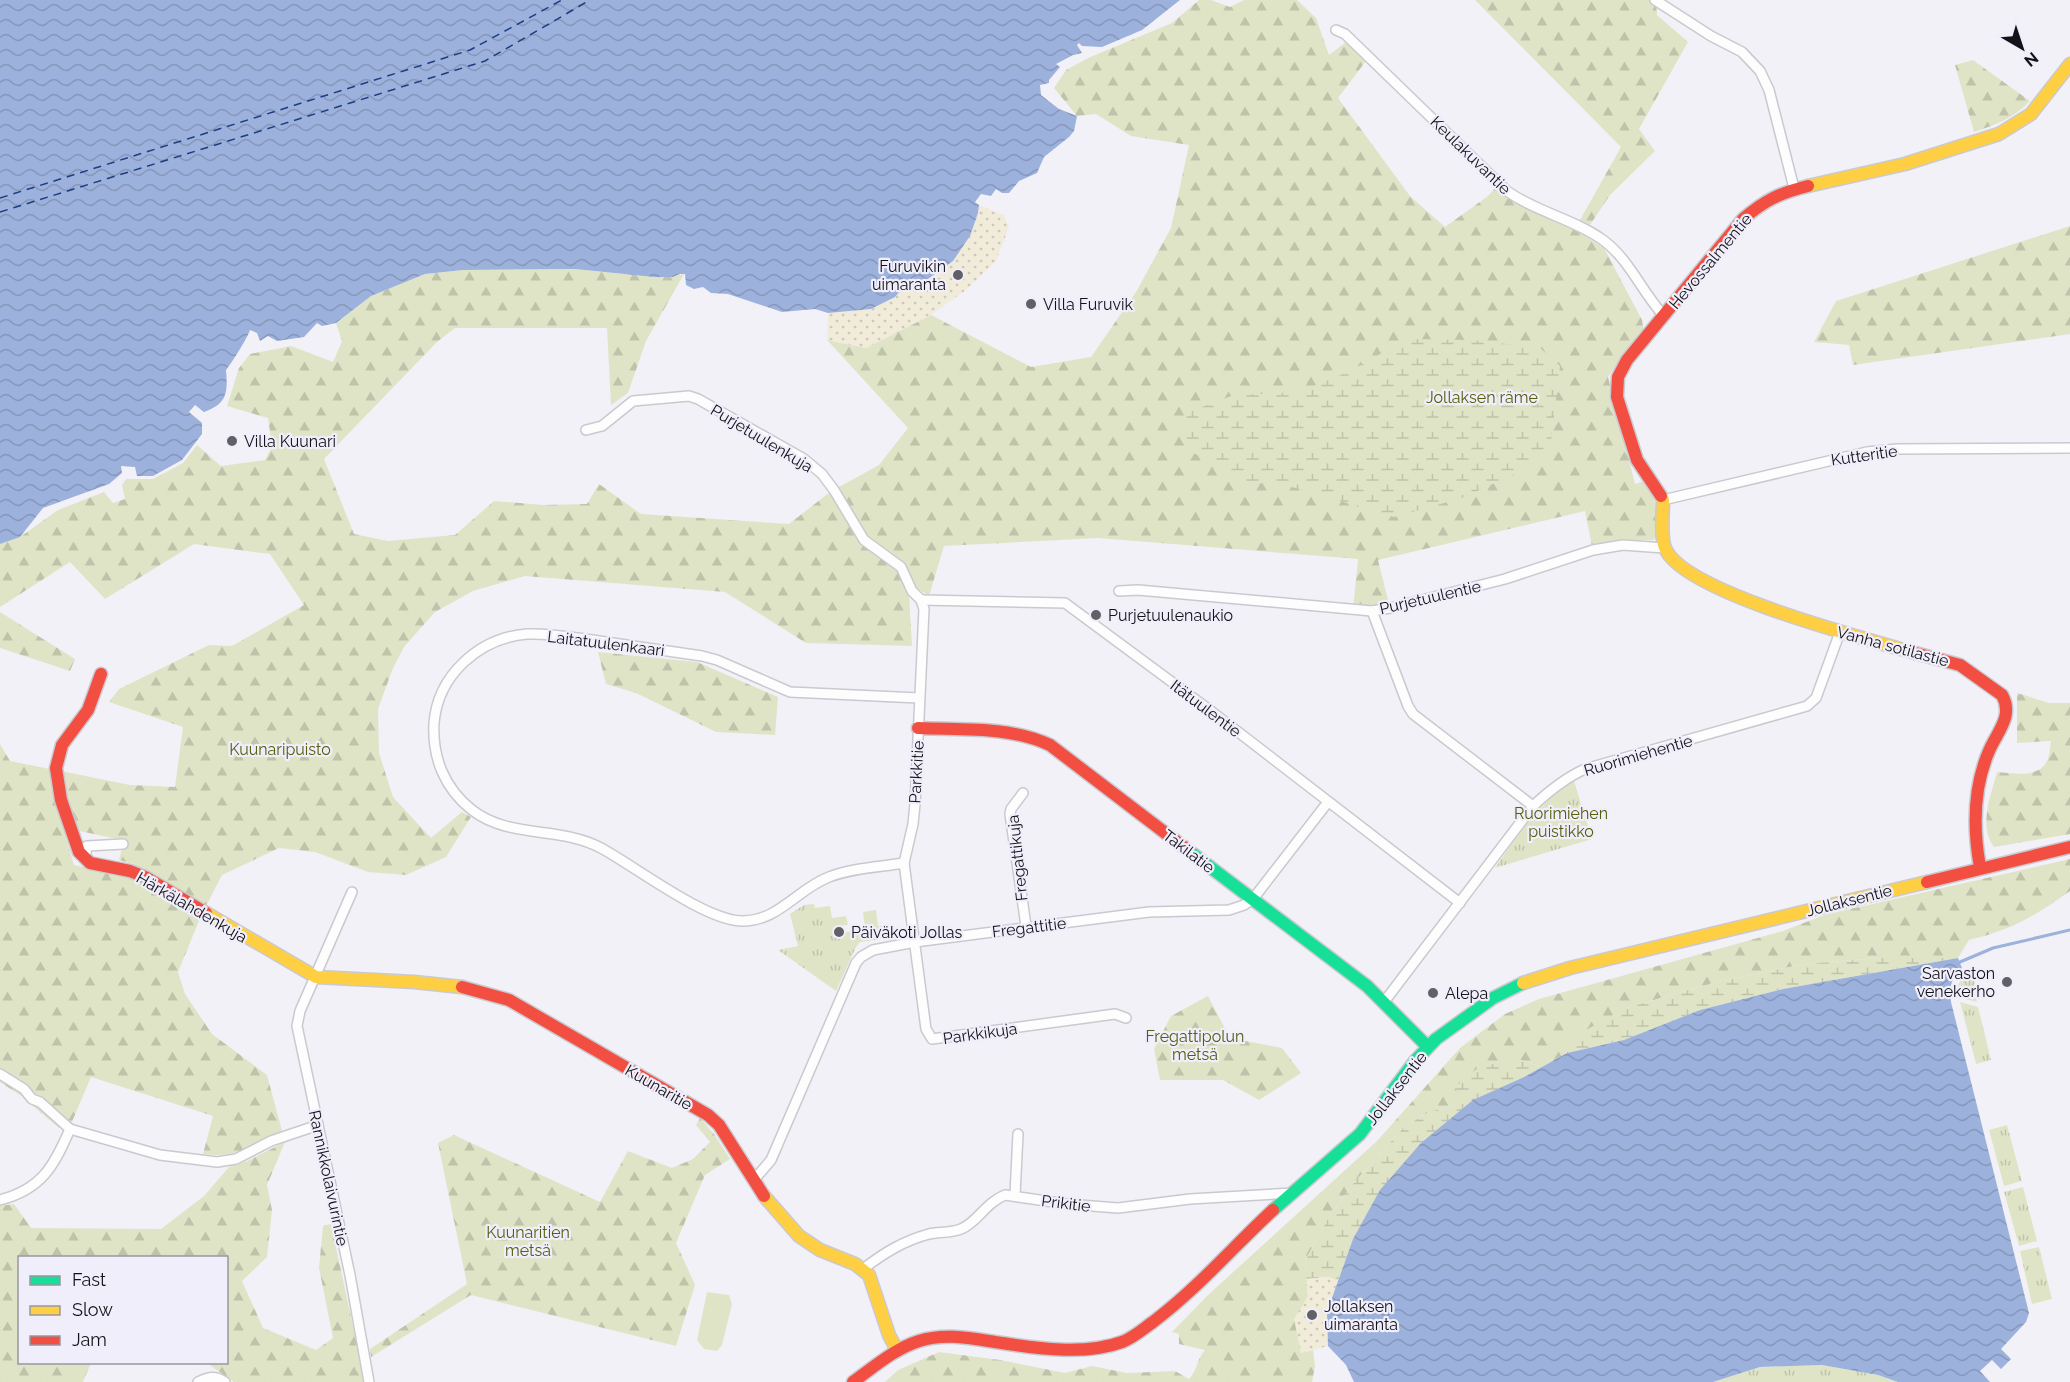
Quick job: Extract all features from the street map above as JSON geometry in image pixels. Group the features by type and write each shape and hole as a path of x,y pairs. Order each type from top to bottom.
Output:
{"street":[{"path":"1655,0 1711,36 1743,52 1760,71 1769,90 1794,188"},
{"name":"Keulakuvantie","path":"1336,30 1345,34 1507,191 1523,201 1590,232 1609,245 1633,271 1646,295 1664,316"},
{"name":"Hevossalmentie","path":"1663,500 1636,460 1619,406 1617,387 1624,365 1743,219 1770,198 1794,188 1905,164 1999,134 2031,114 2068,70"},
{"name":"Purjetuulenkuja","path":"586,430 602,426 633,401 689,396 698,399 804,459 814,467 834,490 864,540 901,567 912,591 921,600"},
{"name":"Kutteritie","path":"1663,500 1867,452 1898,448 2070,448"},
{"path":"1663,500 1664,548"},
{"name":"Purjetuulentie","path":"1119,591 1138,590 1372,610 1390,608 1505,579 1593,550 1623,545 1664,548"},
{"name":"Vanha sotilastie","path":"1664,548 1671,559 1715,588 1840,632 1960,665 1995,689 2007,701 2005,723 1986,759 1979,785 1975,830 1980,867"},
{"name":"Parkkitie","path":"915,942 904,862 913,824 924,609 921,600"},
{"name":"Itätuulentie","path":"921,600 1065,603 1211,711 1460,903"},
{"path":"1372,610 1413,714 1533,806"},
{"name":"Ruorimiehentie","path":"1384,1002 1533,806 1561,782 1585,769 1807,706 1816,698 1840,632"},
{"name":"Laitatuulenkaari","path":"904,862 828,877 777,912 760,918 740,921 718,914 696,905 583,840 504,826 472,810 457,797 446,782 439,766 434,731 435,712 448,681 456,669 474,653 491,643 526,634 568,637 702,656 717,660 790,692 919,698"},
{"path":"85,860 79,852 61,800 56,768 62,745 88,710 101,674"},
{"name":"Takilatie","path":"918,728 1019,733 1040,739 1367,986 1428,1047"},
{"name":"Fregattikuja","path":"1023,793 1010,814 1026,926"},
{"path":"1253,899 1328,802"},
{"path":"85,860 87,846 123,844"},
{"name":"Jollaksentie","path":"853,1382 897,1350 919,1341 958,1336 1034,1348 1079,1350 1122,1342 1153,1324 1292,1193 1360,1134 1428,1047 1493,998 1515,985 1535,977 1980,867 2070,847"},
{"name":"Härkälahdenkuja","path":"85,860 145,877 316,977"},
{"name":"Rannikkolaivurintie","path":"352,892 300,1011 297,1026 350,1275 369,1382"},
{"name":"Fregattitie","path":"753,1181 771,1160 856,963 873,950 1026,926 1149,912 1229,910 1253,899"},
{"name":"Parkkikuja","path":"915,942 926,1029 932,1038 1114,1014 1126,1018"},
{"name":"Kuunaritie","path":"316,977 437,984 485,991 509,1000 708,1115 719,1125 753,1181 774,1209 800,1236 820,1250 864,1269"},
{"path":"0,1074 24,1089 32,1099 40,1102 70,1129 160,1155 217,1162 236,1159 271,1141 318,1125"},
{"path":"0,1200 16,1196 45,1176 56,1160 70,1129"},
{"path":"1016,1195 1018,1134"},
{"name":"Prikitie","path":"864,1269 890,1249 914,1238 963,1228 974,1221 982,1210 996,1198 1005,1195 1067,1204 1118,1208 1190,1199 1292,1193"},
{"path":"864,1269 872,1282 889,1335 897,1350"},
{"path":"198,1382 208,1377 219,1378 225,1382"}],"green space":[{"name":"Jollaksen räme","path":"1199,0 1211,0 1230,7 1244,0 1297,0 1316,18 1329,55 1346,42 1366,61 1338,98 1410,196 1445,227 1488,196 1496,187 1514,202 1584,235 1604,248 1642,320 1644,332 1622,356 1608,377 1635,484 1645,481 1654,501 1658,514 1658,536 1653,540 1624,541 1592,546 1585,511 1378,560 1390,608 1353,609 1358,559 1098,538 944,546 929,596 917,588 905,565 868,538 837,488 879,465 908,428 827,340 866,348 931,315 1031,367 1091,357 1136,292 1171,228 1189,145 1131,136 1096,114 1077,116 1054,88 1066,70 1088,58 1172,23"},
{"path":"1475,0 1656,0 1657,15 1688,42 1639,129 1655,151 1610,195 1590,225 1580,220 1621,147"},
{"path":"1973,60 2030,101 2018,112 2004,120 1974,132 1955,65"},
{"path":"2070,226 2070,334 1853,365 1849,345 1814,342 1836,301"},
{"name":"Kuunaripuisto","path":"575,269 654,277 673,277 684,274 646,341 628,393 611,405 607,328 455,328 437,342 324,459 354,534 388,541 455,535 494,501 544,505 587,504 599,484 641,514 789,524 830,492 862,545 897,570 909,594 912,646 806,643 725,592 525,576 473,591 435,612 404,647 393,668 378,709 379,753 393,797 431,838 462,812 471,817 446,857 406,875 368,872 315,852 279,848 222,875 205,908 133,864 119,860 123,844 117,839 75,830 65,799 61,771 130,785 175,787 183,727 109,702 119,689 209,645 232,646 304,605 270,554 194,544 105,599 70,562 0,607 0,544 20,537 58,510 104,492 113,503 125,499 122,485 126,479 153,479 183,463 197,445 221,466 265,460 272,446 268,418 227,406 239,368 250,354 291,346 333,362 342,341 336,323 371,296 425,274 463,270"},
{"name":"Jollaksen räme","path":"1407,339 1473,340 1540,348 1560,366 1550,450 1519,472 1462,498 1394,517 1366,510 1322,494 1287,486 1241,481 1187,449 1186,413 1234,395 1299,392 1348,372"},
{"path":"0,612 75,659 70,671 0,648"},
{"path":"598,652 697,662 778,697 775,735 716,732 636,693 606,684"},
{"path":"2017,693 2049,703 2070,703 2070,834 1994,847 1989,839 1986,820 1997,772 2031,773 2043,767 2050,751 2051,741 2017,743"},
{"path":"0,744 10,761 50,769 59,814 74,865 142,880 201,916 178,972 185,994 212,1034 267,1075 282,1131 236,1152 203,1154 213,1116 91,1077 71,1124 59,1128 20,1095 0,1082"},
{"name":"Ruorimiehen puistikko","path":"1574,781 1592,839 1495,868 1539,809"},
{"path":"2070,859 2070,891 2022,921 1998,932 1969,940 1958,958 1880,958 1804,964 1713,983 1626,1008 1566,1049 1567,1053 1542,1067 1518,1059 1448,1108 1431,1111 1404,1127 1352,1185 1326,1222 1305,1261 1308,1296 1301,1353 1313,1350 1315,1366 1312,1382 885,1382 898,1370 939,1352 1000,1360 1065,1373 1092,1366 1127,1373 1175,1371 1189,1379 1205,1350 1179,1344 1179,1334 1172,1332 1208,1295 1377,1141 1460,1048 1505,1014 1539,999 1783,931 1824,915"},
{"path":"814,904 815,908 830,906 832,918 846,916 848,925 837,926 838,934 865,928 863,912 876,910 878,926 894,926 896,937 860,942 836,991 778,950 798,946 790,914 804,905"},
{"path":"1880,958 1958,958 1783,989 1700,1010 1624,1040 1567,1053 1566,1049 1575,1036 1626,1008 1713,983 1804,964"},
{"path":"1968,970 1975,972 1974,993 1977,1002 1953,996"},
{"name":"Fregattipolun metsä","path":"1208,996 1230,1038 1282,1048 1301,1073 1259,1100 1223,1080 1160,1080 1154,1049 1171,1016"},
{"path":"1960,1002 1978,1007 1991,1060 1976,1064"},
{"path":"1518,1059 1542,1067 1522,1078 1353,1239 1338,1281 1329,1277 1306,1279 1305,1261 1326,1222 1352,1185 1404,1127 1431,1111 1448,1108 1458,1101 1456,1086 1479,1067"},
{"name":"Kuunaritien metsä","path":"700,1118 714,1134 730,1159 705,1175 676,1243 695,1285 676,1346 471,1295 371,1357 370,1349 467,1284 438,1143 454,1135 600,1202 628,1151 672,1168 693,1159 710,1142 696,1125"},
{"path":"2007,1125 2022,1181 2004,1186 1989,1130"},
{"path":"285,1142 267,1185 272,1210 267,1257 242,1281 263,1328 316,1350 333,1338 319,1268 323,1226 331,1224 365,1382 234,1382 208,1364 228,1364 228,1256 18,1256 18,1364 92,1364 83,1382 0,1382 0,1206 14,1204 31,1228 161,1229 204,1196 229,1167 247,1161"},
{"path":"2023,1187 2037,1241 2019,1246 2004,1192"},
{"path":"2039,1247 2052,1299 2032,1304 2020,1251"},
{"path":"707,1292 729,1295 732,1304 722,1345 717,1351 704,1349 697,1340"},
{"path":"1822,1365 1878,1375 1898,1382 1713,1382 1760,1367"}],"sand":[{"name":"Furuvikin uimaranta","path":"979,205 1004,215 1009,227 996,261 966,290 931,315 866,348 827,340 828,313 871,309 895,297 901,290 928,279 953,261 978,213"},
{"name":"Jollaksen uimaranta","path":"1329,1277 1338,1281 1327,1312 1328,1346 1301,1353 1294,1319 1308,1296 1306,1279"}],"water":[{"path":"0,0 1180,0 1142,30 1102,47 1082,46 1079,43 1077,45 1082,53 1056,64 1060,67 1049,83 1040,85 1041,95 1059,109 1077,116 1074,131 1044,157 1037,173 1019,181 1009,193 1002,193 996,189 991,196 981,194 975,202 979,205 978,213 970,236 953,261 928,279 901,290 895,297 871,309 828,313 815,309 782,312 728,294 711,293 703,287 694,289 686,285 685,274 673,277 654,277 575,269 463,270 425,274 371,296 336,323 322,326 317,323 304,337 277,341 268,336 260,341 257,333 250,330 226,370 227,385 222,401 204,412 195,405 189,412 202,423 202,434 182,460 153,476 137,476 135,467 121,466 122,473 109,484 43,508 20,537 0,544"},
{"path":"1958,958 1962,968 1952,983 1951,1002 2029,1313 2026,1322 2001,1349 2011,1359 2001,1369 1992,1360 1980,1371 1990,1382 1898,1382 1878,1375 1822,1365 1760,1367 1713,1382 1354,1382 1346,1365 1328,1346 1327,1312 1353,1239 1380,1190 1421,1143 1473,1100 1522,1078 1567,1053 1624,1040 1700,1010 1783,989"}],"waterway":[{"path":"1960,962 1993,948 2070,930"}],"ferry route":[{"path":"0,198 470,50 562,0"},
{"path":"0,212 485,61 590,0"}],"traffic: fast":[{"path":"1185,848 1367,986 1428,1047"},
{"path":"1273,1210 1360,1134 1415,1061 1436,1039 1493,998 1523,983"}],"traffic: slow":[{"path":"1808,186 1905,164 1999,134 2031,114 2070,64"},
{"path":"1661,496 1664,545 1681,566 1707,582 1741,598 1820,626 1915,653"},
{"path":"1523,983 1570,968 1927,882"},
{"path":"206,913 316,977 462,987"},
{"path":"764,1196 799,1236 820,1250 855,1264 869,1275 889,1335 897,1350"}],"traffic: jam":[{"path":"1661,496 1637,460 1617,397 1618,377 1627,360 1743,219 1773,198 1808,186"},
{"path":"1915,653 1960,665 2002,695 2005,703 2003,724 1989,751 1977,794 1976,838 1980,867"},
{"path":"101,674 88,710 62,745 56,768 61,800 79,852 90,863 130,871 145,877 206,913"},
{"path":"918,728 1002,732 1050,745 1185,848"},
{"path":"1927,882 2070,847"},
{"path":"462,987 509,1000 708,1115 719,1125 764,1196"},
{"path":"853,1382 901,1349 919,1341 938,1337 976,1339 1059,1350 1092,1349 1122,1342 1142,1330 1185,1296 1273,1210"}],"place":[{"name":"Furuvikin uimaranta","path":"958,275"},
{"name":"Villa Furuvik","path":"1031,304"},
{"name":"Villa Kuunari","path":"232,441"},
{"name":"Purjetuulenaukio","path":"1096,615"},
{"name":"Päiväkoti Jollas","path":"839,932"},
{"name":"Sarvaston venekerho","path":"2007,982"},
{"name":"Alepa","path":"1433,993"},
{"name":"Jollaksen uimaranta","path":"1312,1315"}]}
